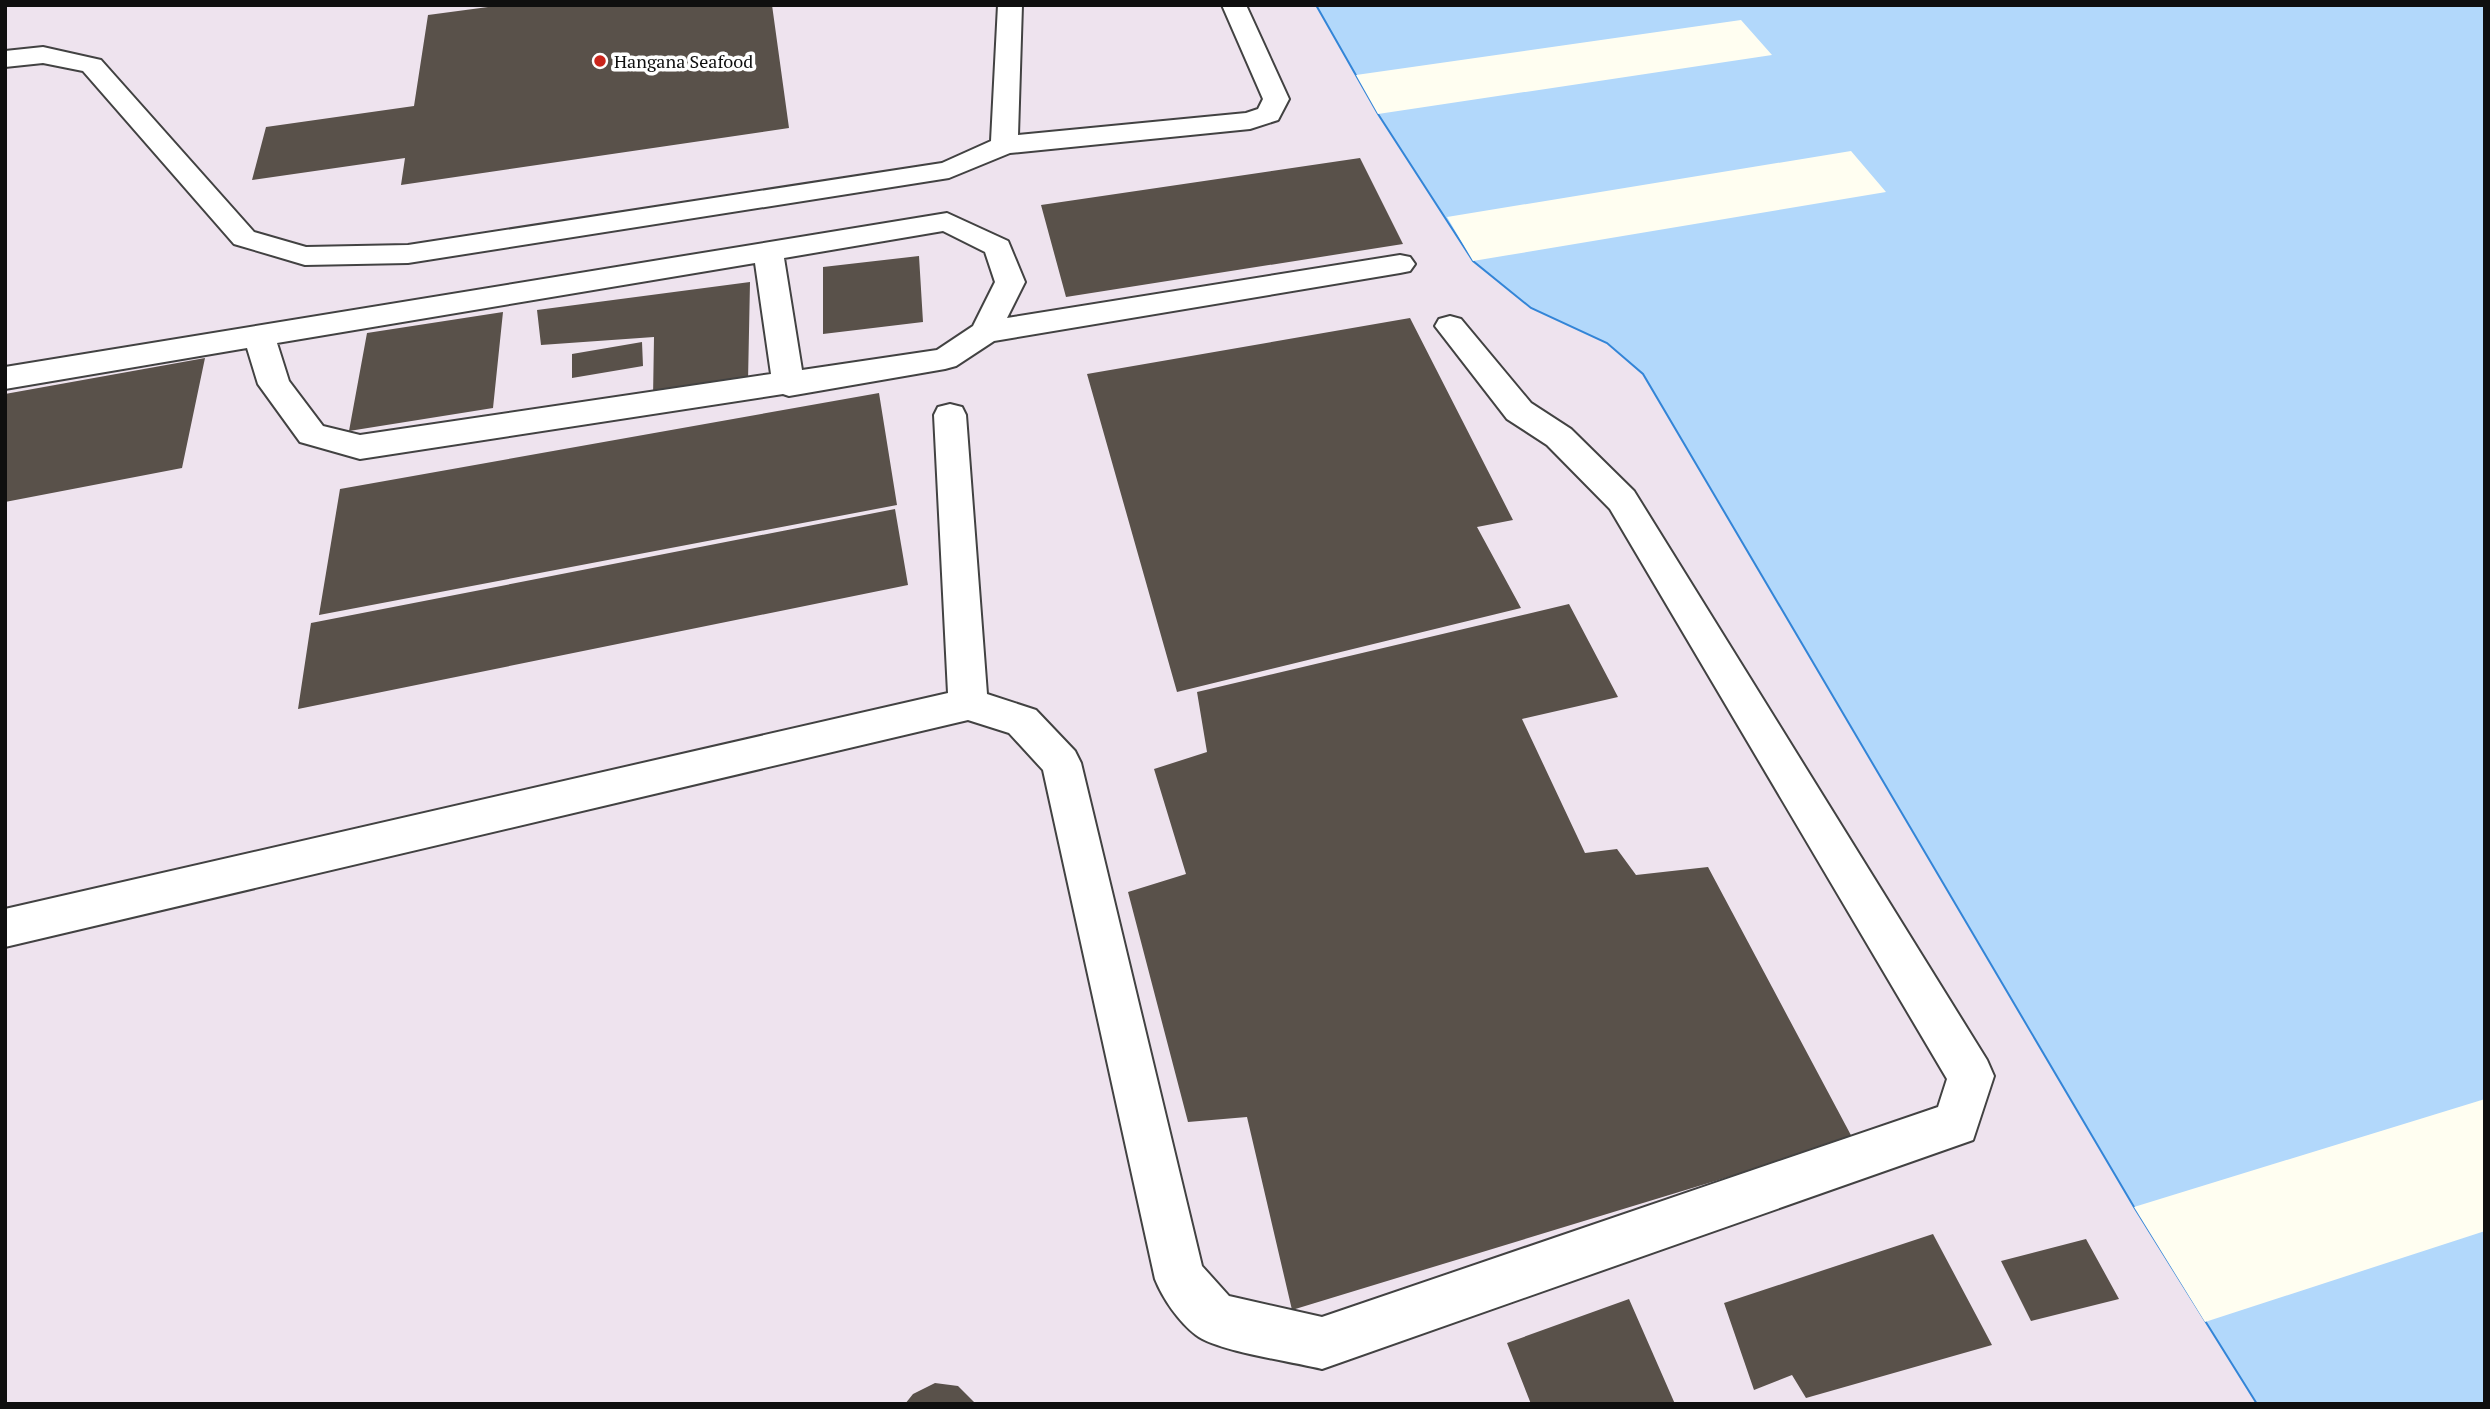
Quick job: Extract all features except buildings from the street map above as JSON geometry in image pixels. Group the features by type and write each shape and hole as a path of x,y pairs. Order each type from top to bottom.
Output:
{"lane":[{"path":"1004,145 1010,5"},
{"path":"5,59 43,55 92,65 244,238 305,256 408,254 949,170 1004,145 1250,121 1269,114 1276,99 1234,5"},
{"path":"5,378 947,222 998,247 1010,282 985,332"},
{"path":"768,252 789,385"},
{"path":"259,336 274,384 312,434 360,447 789,385 945,359 985,332 1400,264"},
{"path":"5,928 968,705 1022,721 1061,762 1180,1279 1215,1318 1322,1343 1956,1124 1972,1076 1622,500 1559,437 1519,411 1450,326"},
{"path":"950,415 968,705"}],"shaded area":[{"path":"5,5 1316,5 1378,114 1473,261 1531,308 1607,343 1643,374 2134,1207 2257,1404 5,1404"}],"water":[{"path":"1316,5 2485,5 2485,1404 2257,1404 2134,1207 1643,374 1607,343 1531,308 1473,261 1378,114"}],"pier":[{"path":"1741,20 1772,55 1378,114 1356,75"},
{"path":"1851,151 1886,192 1473,261 1447,217"},
{"path":"2485,1099 2485,1231 2205,1322 2134,1207"}],"place":[{"name":"Hangana Seafood","path":"600,61"}]}
